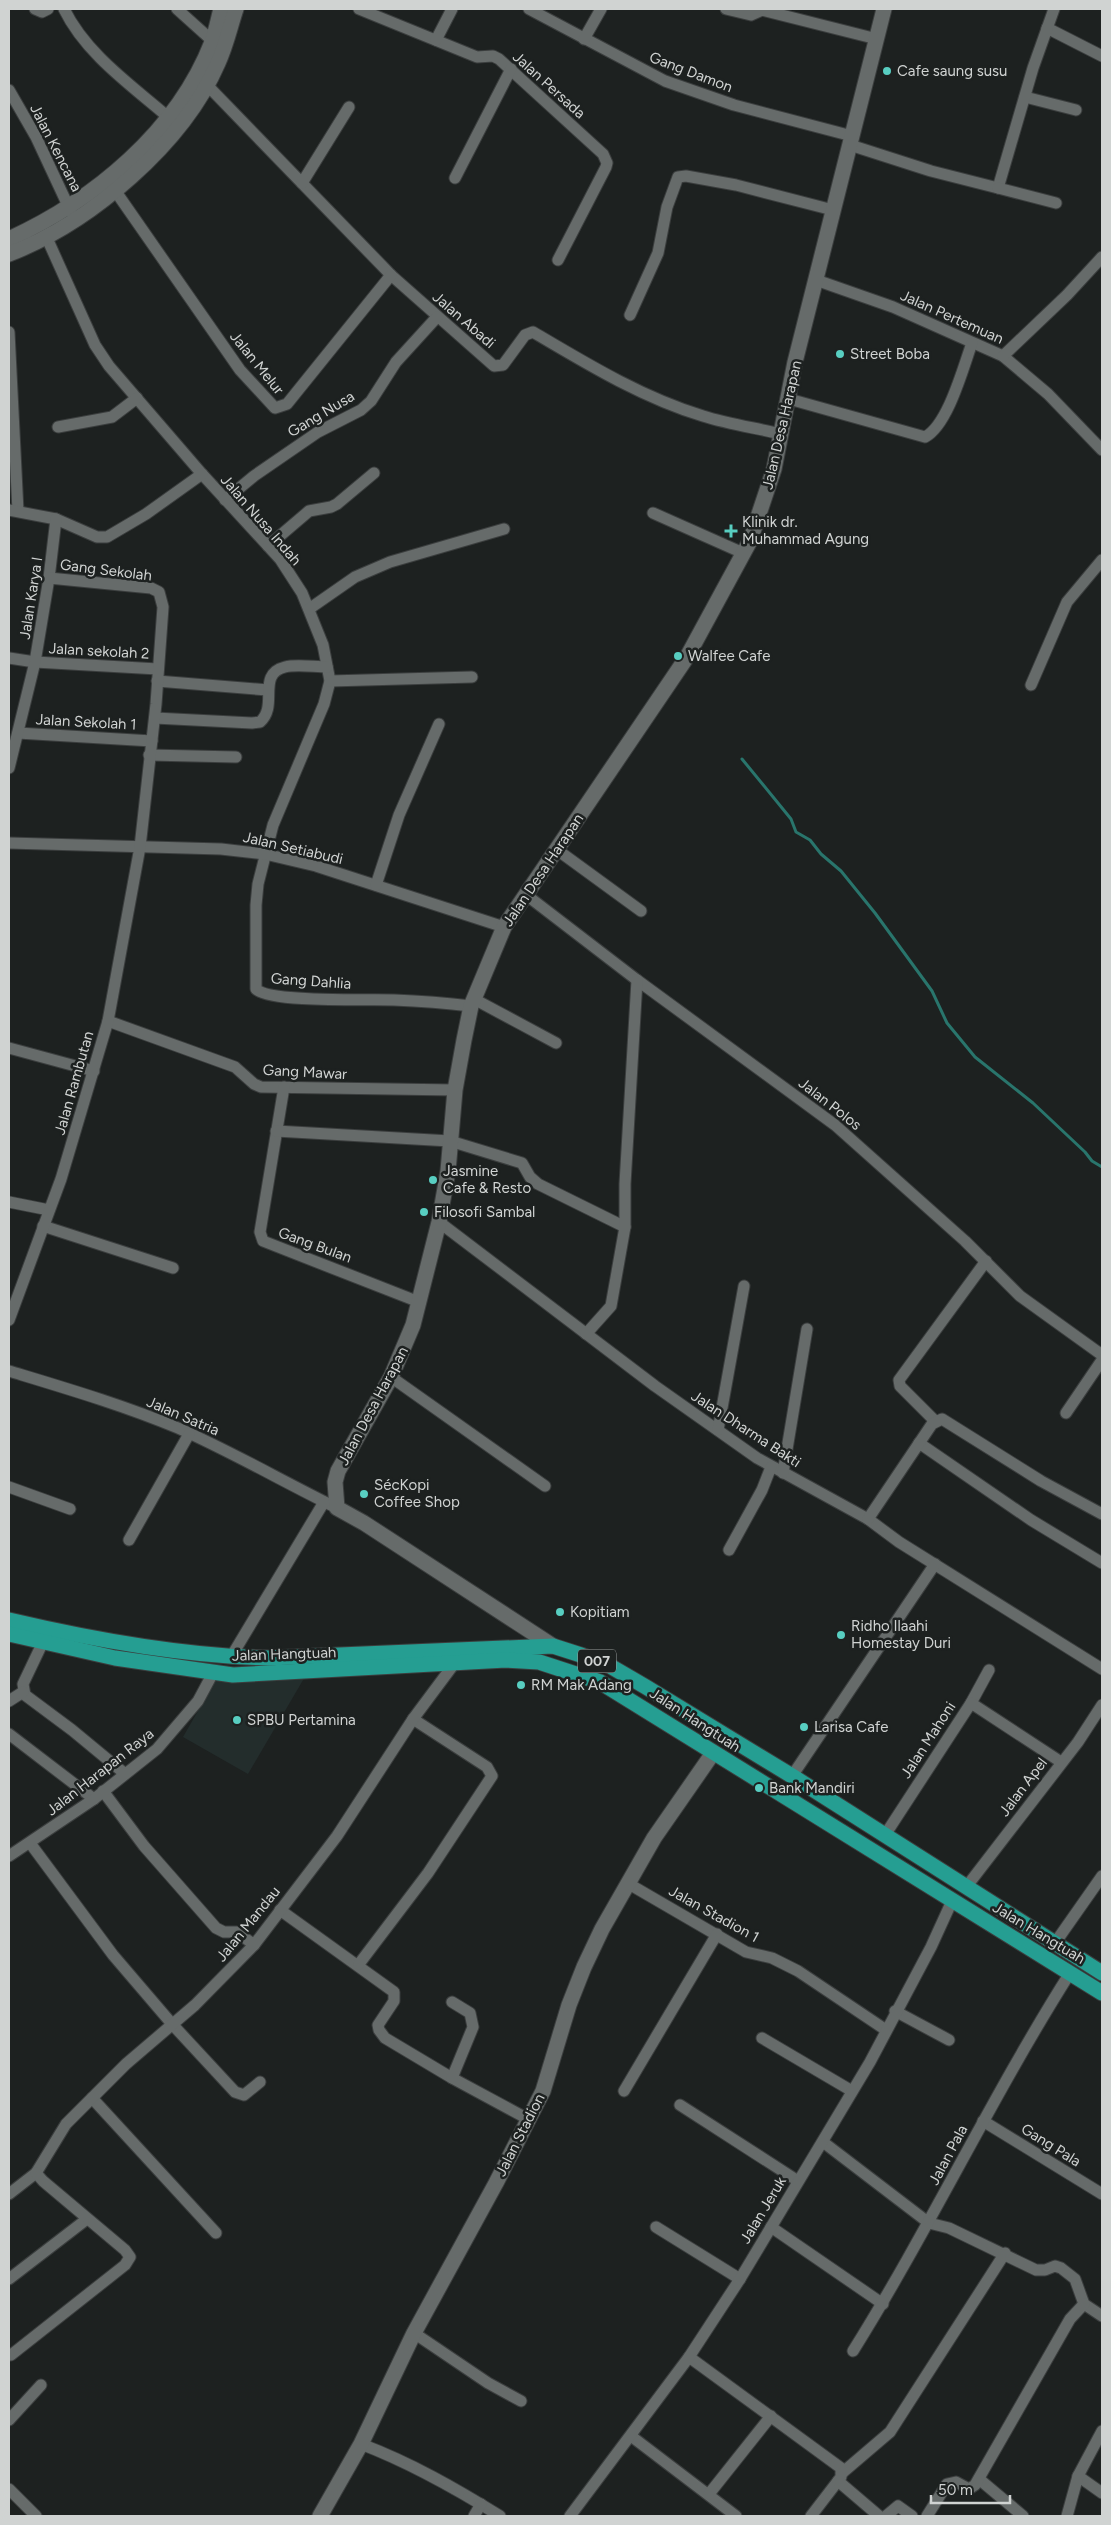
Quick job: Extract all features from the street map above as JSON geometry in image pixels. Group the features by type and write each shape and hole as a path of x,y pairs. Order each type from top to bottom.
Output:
{"highway":[{"name":"Jalan Hangtuah","path":"9,1620 74,1635 231,1657 269,1658 553,1646 610,1666 792,1776 1102,1973"},
{"name":"Jalan Hangtuah","path":"9,1634 115,1658 213,1673 256,1674 506,1660 540,1662 600,1682 638,1704 713,1753 1102,1992"}],"street":[{"path":"35,9 42,12 48,9"},
{"path":"64,9 74,28 97,54 168,117"},
{"path":"177,9 218,45"},
{"path":"9,239 72,214 114,189 142,167 184,123 207,85 218,45 221,9"},
{"path":"9,254 46,236 72,214 163,126 218,45 236,9"},
{"name":"Jalan Persada","path":"359,9 477,58 493,56 511,69 603,154 607,163 558,260"},
{"path":"436,40 452,9"},
{"name":"Gang Damon","path":"529,9 665,82 851,141 930,171 1056,203"},
{"path":"584,40 601,9"},
{"path":"726,9 751,15 762,10 877,39"},
{"name":"Jalan Desa Harapan","path":"330,1505 338,1471 391,1376 406,1342 419,1302 439,1222 455,1090 473,1002 504,927 688,657 750,541 772,478 795,362 884,9"},
{"path":"998,188 1046,28 1054,9"},
{"path":"1046,28 1102,56"},
{"path":"455,178 511,69"},
{"name":"Jalan Abadi","path":"207,85 391,275 494,366 503,365 525,335 533,332 640,391 664,402 704,417 781,434"},
{"name":"Jalan Kencana","path":"9,90 36,137 72,214"},
{"path":"1025,97 1076,110"},
{"path":"302,183 349,106"},
{"path":"630,315 658,253 666,207 678,178 686,176 736,186 833,210"},
{"name":"Jalan Melur","path":"114,189 240,370 275,408 286,404 391,275"},
{"name":"Jalan Nusa Indah","path":"46,236 94,345 109,366 202,474 280,559 302,593 323,645 330,681 324,704 273,825 265,854"},
{"path":"1003,356 1067,295 1102,257"},
{"name":"Jalan Pertemuan","path":"816,280 892,307 1003,356 1048,394 1102,450"},
{"name":"Gang Nusa","path":"225,500 254,476 318,432 361,410 371,400 396,362 437,317"},
{"path":"9,332 13,510 56,519 97,537 107,538 146,514 202,474"},
{"path":"789,399 924,437 930,434 948,412 972,343"},
{"path":"58,427 112,418 137,398"},
{"path":"268,546 309,511 331,508 374,473"},
{"path":"653,513 743,553"},
{"name":"Jalan Karya I","path":"9,768 35,662 50,578 56,519"},
{"path":"309,609 355,578 390,562 504,529"},
{"path":"1031,686 1067,602 1102,560"},
{"name":"Gang Sekolah","path":"50,578 151,588 159,592"},
{"name":"Jalan Rambutan","path":"9,1320 14,1292 43,1226 61,1178 108,1021 140,847 149,755 155,718 162,607 159,592"},
{"name":"Jalan sekolah 2","path":"9,658 35,662 158,668"},
{"path":"155,718 260,722 269,710 268,683 278,669 286,666 327,667"},
{"path":"330,681 472,677"},
{"path":"157,681 268,690"},
{"path":"376,885 399,815 439,724"},
{"name":"Jalan Sekolah 1","path":"18,733 152,741"},
{"path":"149,755 236,757"},
{"name":"Jalan Setiabudi","path":"9,843 221,849 265,854 316,866 504,927"},
{"path":"556,849 641,911"},
{"name":"Gang Dahlia","path":"265,854 256,905 255,985 260,993 294,997 473,1002"},
{"name":"Jalan Polos","path":"525,894 637,980 835,1125 892,1174 986,1261 1020,1296 1102,1355"},
{"path":"586,1334 611,1306 625,1226 625,1184 637,980"},
{"path":"473,1002 556,1044"},
{"name":"Gang Mawar","path":"108,1021 234,1067 257,1086 455,1090"},
{"path":"9,1048 94,1070"},
{"name":"Gang Bulan","path":"284,1087 260,1232 263,1241 419,1302"},
{"path":"276,1130 450,1141 522,1163 530,1177 538,1184 625,1226"},
{"path":"9,1202 49,1210"},
{"name":"Jalan Dharma Bakti","path":"439,1222 586,1334 771,1467 868,1519 935,1564 1102,1669"},
{"path":"43,1226 172,1268"},
{"path":"935,1422 900,1386 899,1380 986,1261"},
{"path":"718,1430 744,1286"},
{"path":"783,1473 807,1329"},
{"path":"1066,1413 1102,1360"},
{"name":"Jalan Satria","path":"9,1371 71,1390 189,1434 244,1459 330,1505"},
{"path":"391,1376 545,1486"},
{"path":"868,1519 935,1422 946,1420 1041,1482 1102,1514"},
{"path":"129,1540 189,1434"},
{"path":"919,1443 1031,1520 1102,1563"},
{"path":"729,1550 762,1490 771,1467"},
{"path":"9,1487 70,1509"},
{"path":"231,1657 330,1505 364,1523 488,1606 553,1646"},
{"path":"792,1776 935,1564"},
{"path":"43,1642 23,1684 23,1692 33,1703 72,1730 124,1773"},
{"name":"Jalan Mandau","path":"9,2194 36,2173 66,2124 172,2024 195,2005 254,1945 337,1836 413,1719 454,1664"},
{"path":"970,1703 990,1670"},
{"name":"Jalan Harapan Raya","path":"9,1856 98,1795 157,1749 179,1726 198,1701 213,1673"},
{"path":"9,1701 23,1692"},
{"name":"Jalan Mahoni","path":"885,1835 970,1703 1061,1762"},
{"name":"Jalan Apel","path":"967,1886 1102,1705"},
{"path":"359,1964 428,1873 492,1776 487,1767 413,1719"},
{"path":"9,1734 98,1795 216,1928 224,1932 237,1932 254,1945"},
{"name":"Jalan Stadion","path":"320,2516 361,2444 414,2333 496,2184 543,2091 556,2043 584,1967 654,1838 713,1753"},
{"path":"30,1843 113,1954 172,2024 239,2095 246,2094 260,2082"},
{"path":"1055,1944 1102,1876"},
{"name":"Jalan Stadion 1","path":"629,1884 746,1952 772,1958 798,1971 886,2030"},
{"name":"Jalan Jeruk","path":"570,2516 689,2357 740,2279 852,2091 931,1947 952,1901"},
{"path":"280,1910 359,1964 396,1995 378,2025 382,2035 452,2078 528,2119"},
{"path":"624,2091 717,1934"},
{"name":"Jalan Pala","path":"853,2351 883,2304 929,2223 1028,2039 1070,1973"},
{"path":"452,2002 470,2012 474,2023 452,2078"},
{"path":"895,2011 949,2040"},
{"path":"762,2038 852,2091"},
{"path":"92,2098 216,2233"},
{"path":"680,2105 798,2181"},
{"name":"Gang Pala","path":"983,2121 1102,2194"},
{"path":"823,2142 929,2223 949,2228 1005,2253 1036,2270 1061,2268 1075,2279 1084,2304 1102,2316"},
{"path":"9,2354 129,2261 130,2257 125,2250 36,2173"},
{"path":"9,2280 87,2219"},
{"path":"656,2227 740,2279"},
{"path":"771,2227 883,2304"},
{"path":"811,2516 840,2477 890,2432 1005,2253"},
{"path":"928,2516 946,2484 956,2482 971,2489 980,2479 1070,2320 1084,2304"},
{"path":"414,2333 488,2383 521,2401"},
{"path":"689,2357 838,2466 840,2477 879,2516"},
{"path":"9,2420 41,2385"},
{"path":"709,2494 770,2416"},
{"path":"1066,2516 1078,2476 1102,2431"},
{"path":"631,2436 736,2516"},
{"path":"361,2444 397,2458 442,2480 500,2516"},
{"path":"1078,2476 1102,2493"},
{"path":"980,2479 1023,2516"},
{"path":"9,2489 36,2516"},
{"path":"474,2516 481,2504"},
{"path":"886,2516 897,2506 912,2516"}],"shaded area":[{"path":"306,1675 248,1774 183,1737 218,1676"}],"waterway":[{"path":"742,759 791,819 796,832 810,840 821,854 841,871 875,913 932,991 947,1023 975,1057 1033,1103 1085,1152 1092,1161 1102,1167"}],"place":[{"name":"Cafe saung susu","path":"887,71"},
{"name":"Street Boba","path":"840,354"},
{"name":"Klinik dr. Muhammad Agung","path":"731,531"},
{"name":"Walfee Cafe","path":"678,656"},
{"name":"Jasmine Cafe & Resto","path":"433,1180"},
{"name":"Filosofi Sambal","path":"424,1212"},
{"name":"SécKopi Coffee Shop","path":"364,1494"},
{"name":"Kopitiam","path":"560,1612"},
{"name":"Ridho Ilaahi Homestay Duri","path":"841,1635"},
{"name":"RM Mak Adang","path":"521,1685"},
{"name":"SPBU Pertamina","path":"237,1720"},
{"name":"Larisa Cafe","path":"804,1727"},
{"name":"Bank Mandiri","path":"759,1788"}]}
